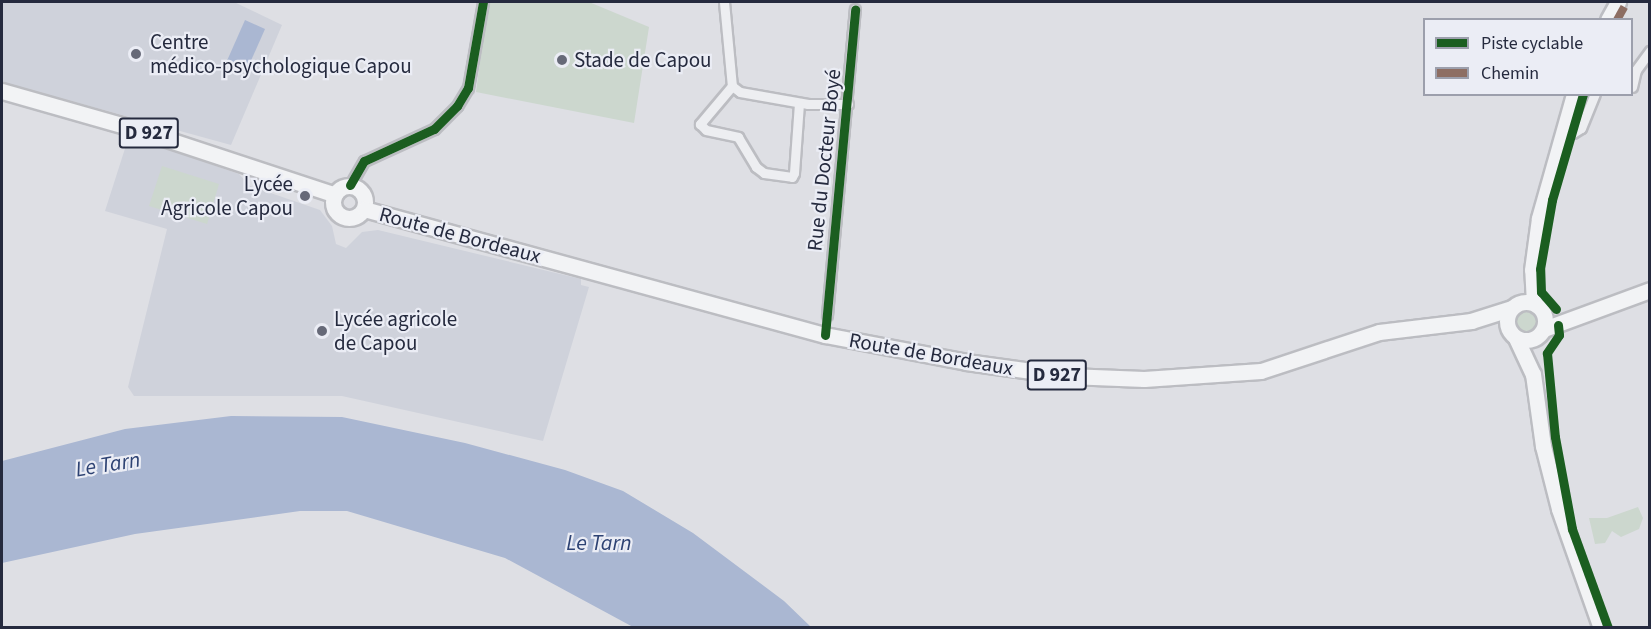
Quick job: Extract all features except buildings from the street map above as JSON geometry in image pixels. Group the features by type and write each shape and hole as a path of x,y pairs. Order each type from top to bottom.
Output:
{"main road":[{"path":"1609,18 1618,2"},
{"name":"D 927","path":"2,92 132,128 335,195"},
{"path":"1533,374 1546,318 1536,304 1532,270 1545,188 1573,96"},
{"path":"350,185 364,193 364,209 351,218 341,216 334,208 335,195 350,185"},
{"name":"Route de Bordeaux","path":"364,209 825,335 966,362 1068,376 1144,379 1261,371 1379,332 1471,321 1514,307"},
{"path":"1532,270 1507,322 1533,374 1555,495 1601,627"},
{"path":"1513,335 1532,340 1543,331 1579,314 1650,290"},
{"path":"1514,307 1536,304 1579,314"},
{"name":"Route de Bordeaux","path":"1471,321 1513,335"}],"street":[{"path":"350,185 370,157 434,129 457,106 468,88 483,2"},
{"path":"724,2 732,86"},
{"name":"Rue du Docteur Boyé","path":"827,315 855,9"},
{"path":"1633,83 1636,70 1650,51"},
{"name":"Rue du Docteur Boyé","path":"799,103 792,177 764,173 756,167 738,137 706,130 700,124 732,86 740,92 799,103 848,104"},
{"path":"1562,130 1573,133 1581,128 1594,96"}],"shaded area":[{"name":"Centre médico-psychologique Capou","path":"2,2 234,2 282,25 231,145 2,82"},
{"name":"Stade de Capou","path":"488,2 589,2 649,27 634,123 476,92"},
{"path":"129,136 239,174 250,186 320,210 332,226 336,244 346,248 362,232 378,230 581,279 581,285 589,287 543,441 342,396 134,396 128,387 167,229 105,211"},
{"path":"162,166 219,184 207,224 149,206"},
{"path":"1526,306 1536,310 1540,320 1536,330 1526,334 1516,330 1512,320 1516,310"},
{"path":"1638,507 1643,518 1639,529 1621,537 1612,531 1605,543 1595,544 1589,518 1607,518"}],"water":[{"path":"245,20 265,29 246,72 226,63"},
{"name":"Le Tarn","path":"231,416 342,417 465,443 565,470 623,491 693,533 784,601 811,627 633,627 505,558 347,511 300,511 135,534 2,563 2,461 125,429"}],"marked path":[{"path":"1618,18 1627,2"}],"cycle path":[{"path":"350,185 364,161 434,129 457,106 468,88 483,2"},
{"path":"825,335 855,9"},
{"path":"1556,309 1541,292 1540,269 1552,200 1582,96"},
{"path":"1558,325 1559,335 1547,353 1555,437 1572,529 1608,628"}],"place":[{"name":"Centre médico-psychologique Capou","path":"136,54"},
{"name":"Stade de Capou","path":"562,60"},
{"name":"Lycée Agricole Capou","path":"305,196"},
{"name":"Lycée agricole de Capou","path":"322,331"}]}
